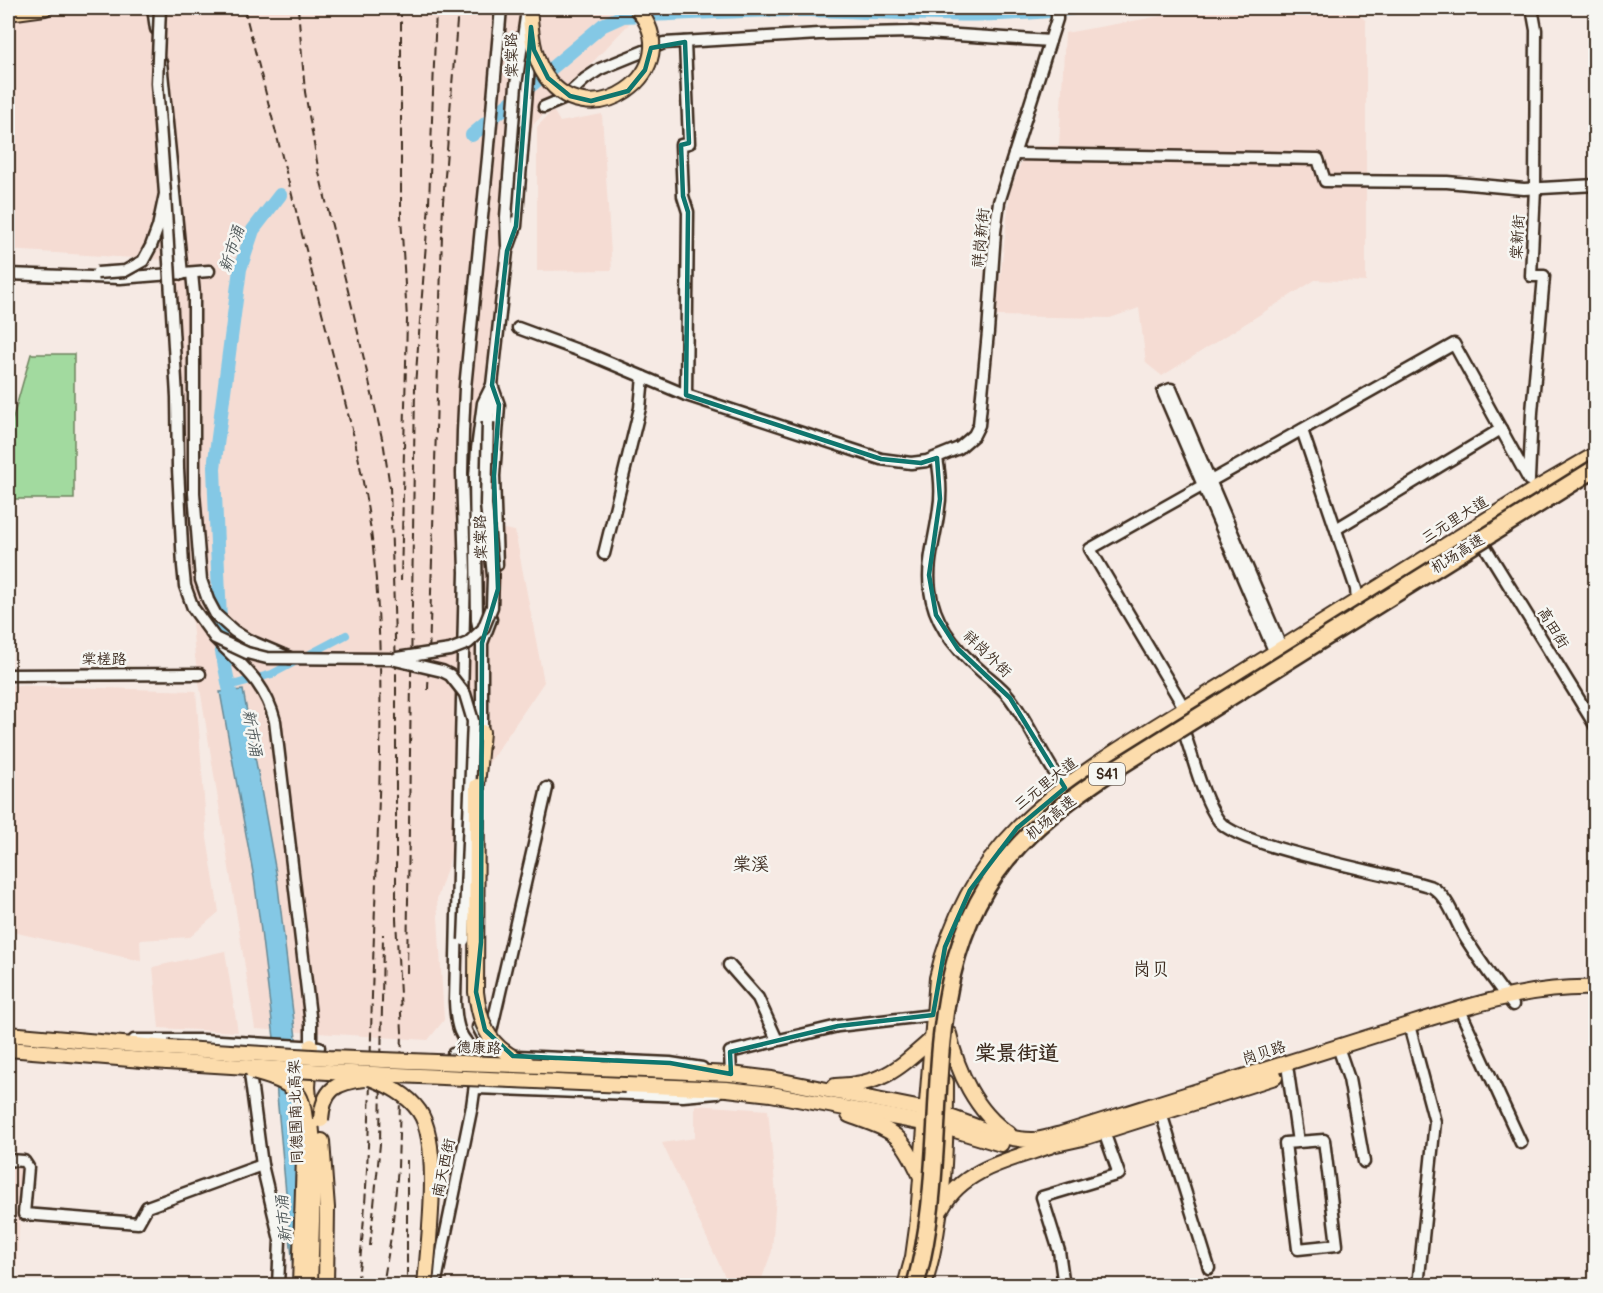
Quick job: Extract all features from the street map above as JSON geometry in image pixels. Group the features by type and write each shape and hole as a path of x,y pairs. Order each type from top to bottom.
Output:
{"highway":[{"name":"机场高速","path":"915,1286 926,1239 932,1195 941,1031 950,978 961,941 975,910 989,884 1017,847 1062,806 1107,774 1596,468"}],"main road":[{"path":"8,13 45,8"},
{"path":"527,8 534,50 542,70 562,91 570,96 591,102 616,97 628,91 645,70 651,51 651,40 646,21 636,8"},
{"name":"三元里大道","path":"905,1286 915,1243 922,1179 937,978 945,947 957,916 987,864 1017,828 1065,788 1113,754 1357,602 1532,485 1596,454"},
{"path":"924,1286 933,1255 939,1212 946,1121 949,1029 957,984 972,936 988,900 1010,865 1035,838 1076,804 1113,778 1275,674 1596,475"},
{"path":"1274,653 1275,674"},
{"path":"482,732 477,786 476,992 479,1014 485,1030 495,1045 520,1061 552,1062"},
{"name":"岗贝路","path":"946,1121 1015,1139 1035,1140 1462,1014 1555,990 1596,987"},
{"name":"岗贝路","path":"1510,1001 1596,996"},
{"path":"933,1019 938,1028 949,1029"},
{"path":"949,1029 953,1052 962,1076 977,1102 998,1127 1015,1139"},
{"name":"德康路","path":"8,1035 101,1043 236,1066 732,1090 946,1121"},
{"path":"815,1087 848,1086 883,1078 897,1070 931,1040"},
{"name":"同德围南北高架","path":"311,1046 317,1090 318,1286"},
{"name":"德康路","path":"8,1049 168,1055 552,1062 624,1069 731,1074 815,1087 926,1117"},
{"name":"岗贝路","path":"946,1121 1011,1146 1026,1148 1050,1146 1104,1132 1288,1072 1340,1051"},
{"path":"236,1066 290,1087 300,1096 305,1128 300,1286"},
{"path":"326,1286 327,1208 321,1137 324,1098 341,1084 370,1078 404,1075"},
{"path":"370,1078 394,1089 409,1100 422,1116 430,1138 432,1172 425,1286"},
{"path":"813,1102 891,1132 902,1141 922,1179"},
{"path":"939,1212 957,1186 972,1176 1050,1146"},
{"name":"同德围南北高架","path":"310,1286 318,1197"}],"street":[{"path":"153,8 187,273 194,294 194,493 201,580 216,615 234,631 248,640 290,658"},
{"path":"101,1043 167,1039 311,1046 311,1024 296,889 271,706 259,684 215,638 193,608 185,586 178,468 177,397 157,83 160,8"},
{"name":"棠棠路","path":"484,1052 465,1043 457,1023 455,1001 465,572 462,472 465,388 501,8"},
{"path":"507,251 506,217 516,86 527,8"},
{"name":"棠棠路","path":"484,1052 475,1018 472,981 481,942 482,643 496,605 498,589 494,476 499,405 492,385 507,251 516,226 529,66 527,8"},
{"path":"528,45 535,8"},
{"name":"棠新街","path":"1532,8 1536,30 1535,188 1531,276 1544,276 1532,412 1532,485"},
{"name":"祥岗新街","path":"937,458 964,444 974,435 979,424 999,202 1057,13"},
{"path":"544,107 563,99 600,69 664,44 819,34 911,32 1050,41"},
{"path":"685,42 689,144 681,145 682,196 688,212 686,395"},
{"path":"1014,154 1318,159 1325,181 1446,182 1524,189 1596,185"},
{"path":"8,273 125,271 143,261 151,246 158,227 165,194"},
{"path":"8,273 120,278 209,271"},
{"path":"519,328 686,395 881,459 921,463 937,458"},
{"path":"1185,709 1090,549 1454,344 1532,485"},
{"path":"604,554 640,408 643,377"},
{"path":"215,638 247,653 267,658 391,659 450,650 468,643 483,629 492,607 493,576 486,504 488,423 492,385"},
{"path":"482,643 477,620 475,477 483,403 492,385"},
{"path":"1207,484 1163,392 1171,389 1274,653"},
{"path":"1336,529 1501,429"},
{"path":"1302,430 1356,590 1357,602"},
{"name":"祥岗外街","path":"937,458 940,499 929,575 936,615 958,649 1010,698 1065,788"},
{"name":"高田街","path":"1484,545 1596,727"},
{"path":"391,659 427,666 450,675 468,701 473,721 464,940 455,1001"},
{"name":"棠槎路","path":"8,675 200,674"},
{"path":"462,694 466,702 471,704 478,702 482,695"},
{"path":"1184,732 1208,799 1220,822 1228,829 1263,844 1432,887 1449,905 1464,937 1510,1001"},
{"path":"484,1052 547,788"},
{"path":"729,965 758,998 777,1040"},
{"path":"1462,1014 1521,1143"},
{"path":"453,1054 484,1052 552,1062 670,1063 731,1074 730,1052 838,1026 933,1019"},
{"path":"1410,1029 1435,1122 1418,1286"},
{"path":"246,1043 262,1165 279,1240 278,1286"},
{"path":"1340,1051 1349,1080 1365,1162"},
{"name":"南天西街","path":"435,1286 484,1052"},
{"path":"552,1062 557,1092"},
{"path":"1288,1072 1298,1142"},
{"path":"475,1088 682,1096 732,1090"},
{"path":"1161,1113 1209,1268"},
{"path":"1064,1286 1059,1251 1042,1197 1119,1174 1104,1132"},
{"path":"1324,1140 1337,1245 1298,1249 1285,1143 1298,1142 1324,1140"},
{"path":"8,1160 24,1161 28,1167 24,1214 138,1223 147,1207 262,1165"}],"highlighted area":[{"path":"531,27 534,50 548,78 570,96 591,101 628,91 645,70 651,48 685,42 689,143 681,145 683,196 688,212 686,395 881,459 921,463 937,458 940,499 929,575 936,615 958,649 1010,698 1065,788 1017,828 970,890 945,947 933,1015 838,1026 730,1052 731,1074 670,1063 513,1056 485,1030 476,992 481,942 482,643 498,589 494,476 499,405 492,385 507,251 516,226"}],"shaded area":[{"path":"8,8 644,8 533,125 495,324 493,527 515,531 544,682 474,785 437,899 444,1020 428,1040 255,1029 195,657 181,496 165,260 8,250"},
{"path":"1206,8 1353,8 1366,21 1366,282 1315,280 1162,376 1146,363 1139,308 1110,318 996,316 1010,191 1027,147 1059,145 1065,33"},
{"path":"553,110 560,122 602,114 612,270 537,271 537,127"},
{"path":"8,685 196,691 207,838 219,912 190,937 140,940 141,961 8,931"},
{"path":"225,951 238,1032 159,1028 153,967"},
{"path":"695,1105 768,1110 776,1195 772,1251 762,1278 753,1285 729,1285 662,1143 695,1138"},
{"path":"8,1164 24,1165 15,1285 8,1285"}],"green space":[{"path":"31,354 74,354 74,499 8,499 8,435"}],"water":[{"path":"243,690 277,878 296,1038 307,1084 311,1285 292,1285 293,1268 274,1038 254,878 220,692"}],"waterway":[{"name":"新市涌","path":"472,135 603,25 623,16 787,10 1009,14 1075,8"},
{"name":"新市涌","path":"233,707 221,647 214,468 240,269 253,230 280,195"},
{"path":"229,686 272,674 346,635"}],"railway":[{"path":"244,8 355,441 374,557 380,659 380,761 367,1166 357,1286"},
{"path":"298,8 305,92 319,173 384,447 390,487 396,668 396,919 402,1032 398,1168 392,1230 383,1286"},
{"path":"401,8 401,216 407,319 401,581"},
{"path":"407,973 415,386 429,204 436,8"},
{"path":"428,690 443,202 458,8"},
{"path":"370,1246 380,1144 383,934"},
{"path":"407,1160 407,1286"}],"district":[{"name":"棠溪","path":"751,864"},
{"name":"岗贝","path":"1151,969"},
{"name":"棠景街道","path":"1017,1053"}]}
